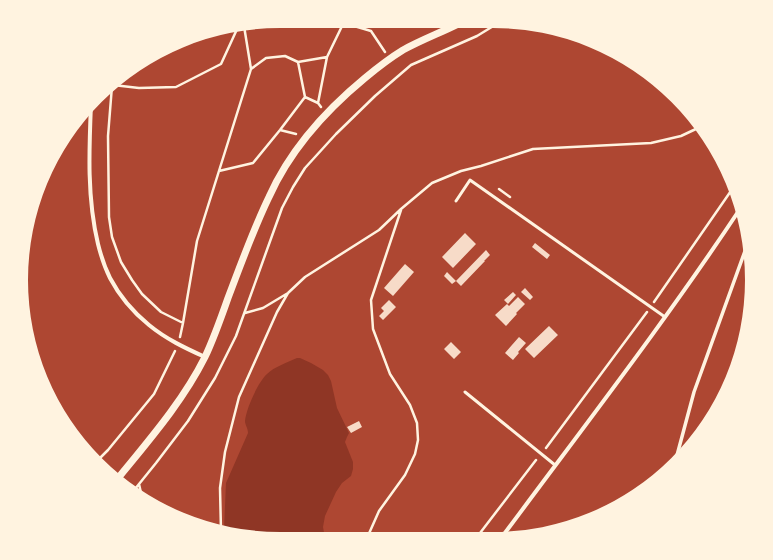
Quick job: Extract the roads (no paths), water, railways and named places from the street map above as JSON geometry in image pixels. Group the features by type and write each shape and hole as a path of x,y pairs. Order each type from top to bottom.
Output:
{"street":[{"path":"121,475 167,418 189,385 205,357 240,265 268,198 286,164 306,137 327,114 350,91 376,69 403,50 449,28"},
{"path":"92,113 89,163 95,229 101,254 110,278 116,289 132,309 150,326 168,339 205,357"},
{"path":"506,531 665,317 736,215"},
{"path":"678,450 694,392 743,255"}],"lane":[{"path":"456,201 470,180 665,317"},
{"path":"465,392 556,465"}]}
